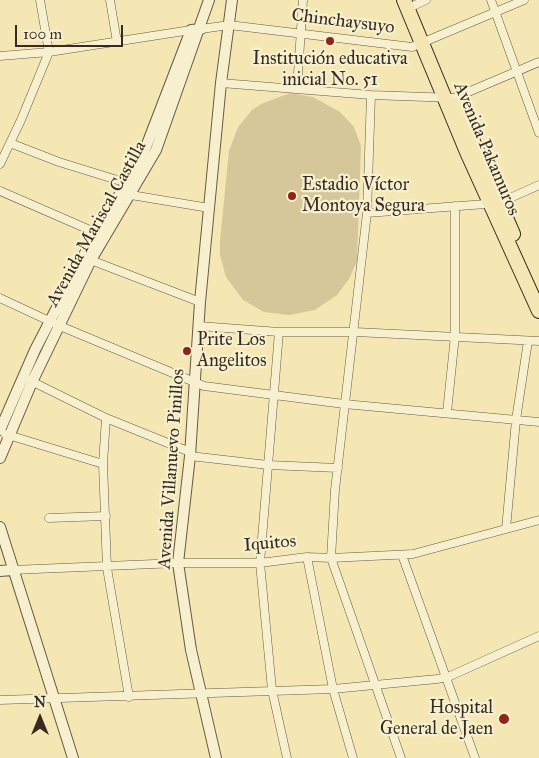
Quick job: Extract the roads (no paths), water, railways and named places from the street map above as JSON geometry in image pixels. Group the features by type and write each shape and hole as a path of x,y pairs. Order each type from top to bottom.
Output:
{"highway":[{"name":"Avenida Pakamuros","path":"415,1 425,42 539,311"},
{"name":"Avenida Pakamuros","path":"494,203 539,292"}],"street":[{"path":"0,164 49,52 40,0"},
{"path":"110,0 117,42"},
{"name":"Avenida Mariscal Castilla","path":"0,458 3,432 87,259 146,147 209,0"},
{"name":"Avenida Villanuevo Pinillos","path":"216,758 203,694 191,650 178,563 190,454 193,384 209,208 221,83 232,0"},
{"path":"297,89 303,0"},
{"path":"491,0 498,13 539,133"},
{"name":"Chinchaysuyo","path":"0,56 49,52 229,25 412,47 498,13 524,0"},
{"name":"Avenida Mariscal Castilla","path":"101,234 131,195 156,150 196,30"},
{"path":"221,83 371,95 449,97 539,62"},
{"path":"371,95 367,213 355,332 344,404 331,558 378,685 401,758"},
{"path":"10,143 59,162 127,183 131,195 209,208"},
{"path":"367,213 494,203 539,185"},
{"path":"0,191 101,234"},
{"path":"447,412 455,336 455,206"},
{"path":"87,259 200,302"},
{"path":"0,298 193,384 344,404 447,412 539,422"},
{"path":"199,326 279,332 355,332 539,341"},
{"path":"279,332 260,563 272,690 287,758"},
{"path":"506,529 516,420 528,341"},
{"path":"27,380 106,418 190,454 268,465 338,468"},
{"path":"106,418 104,464 107,568 129,697"},
{"path":"3,432 104,464"},
{"path":"49,518 106,516"},
{"name":"Iquitos","path":"0,571 107,568 178,563 260,563 307,557 331,558 413,554 539,520"},
{"path":"0,527 12,570 73,758"},
{"path":"402,555 448,677 475,758"},
{"path":"307,557 333,689 353,758"},
{"path":"0,700 333,689 448,677 539,636"}],"place":[{"name":"Institución educativa inicial No. 51","path":"330,41"},
{"name":"Estadio Víctor Montoya Segura","path":"292,196"},
{"name":"Prite Los Angelitos","path":"187,351"},
{"name":"Hospital General de Jaen","path":"504,719"}]}
